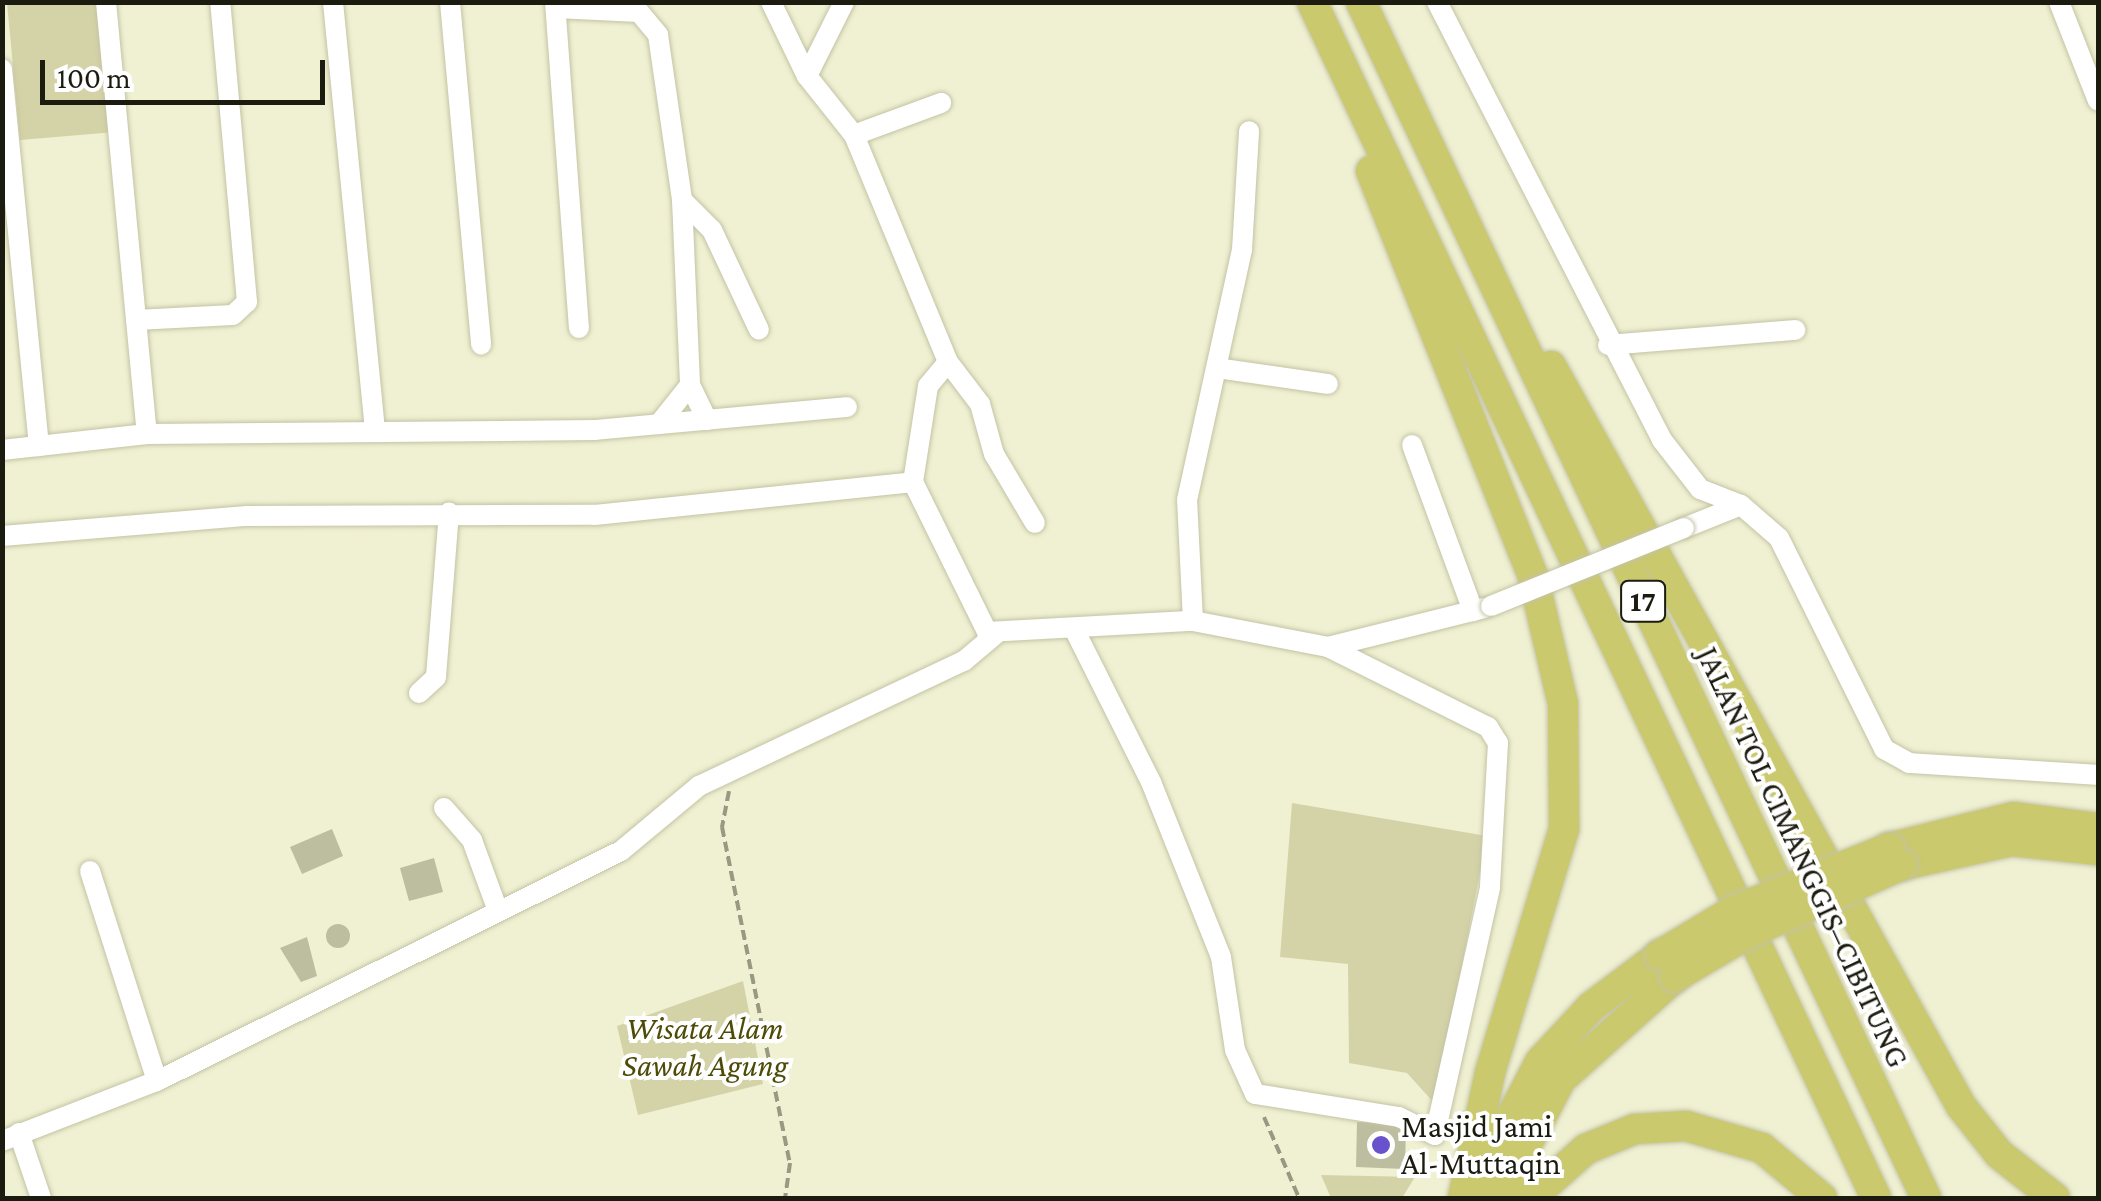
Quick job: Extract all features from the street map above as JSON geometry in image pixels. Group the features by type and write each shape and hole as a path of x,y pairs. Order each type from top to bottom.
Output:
{"highway":[{"path":"1304,2 1533,576 1563,704 1564,829 1490,1073 1462,1198"},
{"name":"17","path":"1312,2 1876,1198"},
{"name":"JALAN TOL CIMANGGIS–CIBITUNG","path":"1361,2 1926,1198"},
{"path":"1444,182 1700,622 1962,1106 1999,1154 2055,1198"},
{"path":"1471,1198 1504,1117 1540,1062 1591,1006 1668,966 1747,934 1896,856 2012,817 2098,828"},
{"path":"1896,856 2012,842 2098,850"},
{"path":"1498,1198 1561,1079 1668,966"},
{"path":"1531,1198 1586,1149 1635,1129 1686,1126 1762,1148 1822,1198"}],"street":[{"path":"106,2 147,434"},
{"path":"136,320 233,315 247,302 220,2"},
{"path":"333,2 375,431"},
{"path":"450,2 481,345"},
{"path":"771,2 807,76 854,135 948,362 980,404 994,454 1035,524"},
{"path":"807,76 844,2"},
{"path":"1436,2 1608,345 1700,489 1741,505 1778,538 1805,582 1846,687 1884,749 1910,763 2098,775"},
{"path":"2058,2 2098,101"},
{"path":"579,328 555,6 652,20 682,200 690,385 707,420"},
{"path":"2,69 38,446"},
{"path":"854,135 941,102"},
{"path":"1193,620 1187,500 1242,250 1250,131"},
{"path":"682,200 712,230 758,330"},
{"path":"1608,345 1795,330"},
{"path":"2,337 25,335"},
{"path":"948,362 918,419 913,482 979,625 996,634 1076,633 1193,620 1328,647 1488,727 1498,743 1490,888 1436,1136 1399,1117 1255,1094 1235,1050 1235,1002 1221,957 1151,782 1076,633"},
{"path":"1218,368 1328,384"},
{"path":"659,424 690,385"},
{"path":"2,450 147,434 659,424 846,407"},
{"path":"1412,445 1482,608"},
{"path":"2,536 247,516 595,515 913,482"},
{"path":"1328,647 1482,608 1741,505"},
{"path":"419,693 436,677 449,513"},
{"path":"41,1198 11,1137 157,1080 621,852 733,769 964,661 996,634"},
{"path":"444,808 472,840 498,911"},
{"path":"90,871 157,1080"}],"path":[{"path":"733,769 722,827 790,1163 784,1198"},
{"path":"1255,1094 1299,1198"}],"green space":[{"path":"7,3 102,3 115,132 20,140"},
{"path":"1292,803 1487,836 1435,1104 1407,1073 1349,1063 1348,964 1280,957"},
{"name":"Wisata Alam Sawah Agung","path":"743,981 763,1084 638,1115 617,1026"},
{"path":"1321,1175 1415,1177 1402,1198 1331,1198"}],"building":[{"path":"332,829 343,856 302,874 290,847"},
{"path":"434,858 443,892 409,901 400,868"},
{"path":"338,924 347,927 347,945 338,948 329,945 326,936 329,927"},
{"path":"307,937 317,976 301,982 280,948"},
{"name":"Masjid Jami Al-Muttaqin","path":"1357,1122 1406,1123 1405,1169 1356,1167"}],"place":[{"name":"Masjid Jami Al-Muttaqin","path":"1381,1145"}]}
